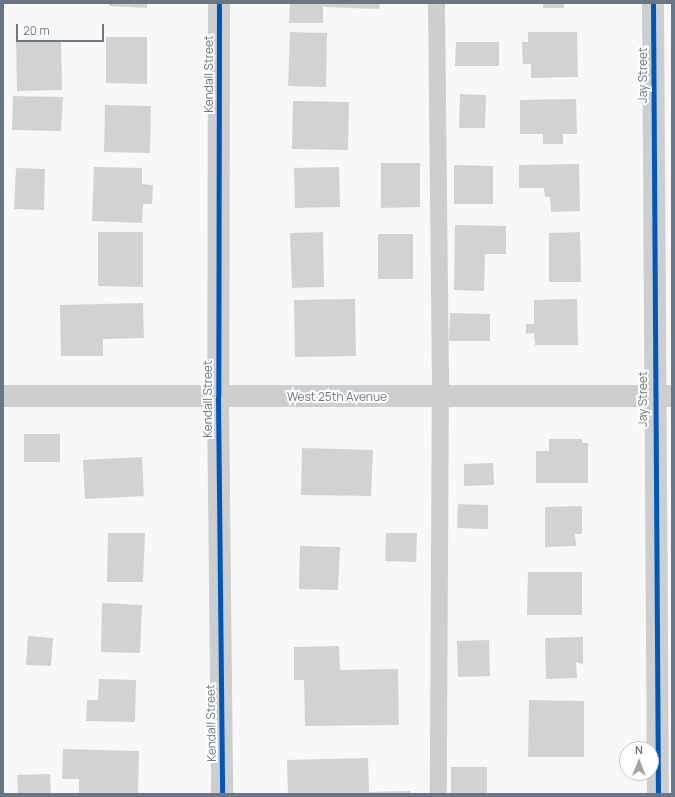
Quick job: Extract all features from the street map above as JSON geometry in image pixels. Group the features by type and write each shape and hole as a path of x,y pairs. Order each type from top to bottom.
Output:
{"street":[{"name":"Kendall Street","path":"219,3 218,397 222,794"},
{"name":"Jay Street","path":"653,3 663,396 658,794"},
{"name":"West 25th Avenue","path":"3,396 663,396"}],"lane":[{"path":"436,3 440,396 438,794"}],"building":[{"path":"109,3 147,3 147,8 109,6"},
{"path":"290,3 380,3 379,9 323,7 323,23 289,23"},
{"path":"543,3 564,3 564,8 543,8"},
{"path":"290,32 327,33 326,87 288,86"},
{"path":"528,32 577,32 578,77 531,78 531,64 523,64 522,42 528,42"},
{"path":"106,37 147,37 147,84 106,83"},
{"path":"61,41 62,90 17,91 16,42"},
{"path":"456,42 499,42 499,66 455,66"},
{"path":"460,94 486,95 485,128 459,128"},
{"path":"13,96 63,97 61,131 12,130"},
{"path":"576,99 577,134 563,134 563,144 543,144 543,134 520,134 520,100"},
{"path":"293,101 349,102 348,150 292,149"},
{"path":"105,105 151,106 150,153 104,152"},
{"path":"381,163 420,163 420,207 381,208"},
{"path":"579,164 580,211 551,212 550,197 545,197 544,188 519,188 519,165"},
{"path":"454,165 493,166 493,204 454,204"},
{"path":"94,167 142,168 142,184 153,185 152,204 143,204 142,223 92,221"},
{"path":"339,167 340,207 295,208 294,168"},
{"path":"16,168 45,169 44,210 14,209"},
{"path":"455,225 506,226 506,254 485,254 484,291 454,290"},
{"path":"98,232 143,232 143,287 98,286"},
{"path":"323,232 324,287 292,288 290,233"},
{"path":"580,232 581,282 549,282 549,233"},
{"path":"378,234 413,234 413,279 378,279"},
{"path":"355,299 356,356 295,357 294,300"},
{"path":"577,299 578,345 535,345 534,333 526,334 526,324 534,324 534,300"},
{"path":"143,303 144,338 103,339 103,356 61,356 60,305"},
{"path":"450,313 490,314 490,341 449,341"},
{"path":"24,434 60,434 60,462 24,462"},
{"path":"549,439 582,439 582,443 588,443 588,483 536,483 536,451 549,451"},
{"path":"302,448 373,450 371,496 301,495"},
{"path":"142,457 144,496 85,499 83,460"},
{"path":"493,463 494,485 464,486 464,464"},
{"path":"458,504 488,505 488,529 457,528"},
{"path":"582,506 582,534 575,534 576,546 545,547 545,507"},
{"path":"108,533 145,533 143,582 107,582"},
{"path":"386,533 417,533 416,562 385,561"},
{"path":"300,546 340,547 338,590 299,589"},
{"path":"528,572 582,572 582,615 527,615"},
{"path":"102,603 142,605 140,653 101,652"},
{"path":"28,636 53,638 51,666 26,665"},
{"path":"583,637 583,664 576,662 577,678 546,679 545,638"},
{"path":"489,640 490,676 458,677 457,641"},
{"path":"339,646 340,670 398,669 399,725 305,726 304,680 294,680 294,647"},
{"path":"99,679 136,680 135,722 86,721 87,700 98,700"},
{"path":"529,700 584,701 584,757 528,757"},
{"path":"63,749 139,751 138,794 79,794 79,779 62,779"},
{"path":"368,758 369,792 410,791 410,794 288,794 287,760"},
{"path":"451,767 487,767 487,794 451,794"},
{"path":"50,774 51,794 18,794 17,775"}],"cycle path":[{"path":"219,3 218,397 222,794"},
{"path":"653,3 658,794"}]}
